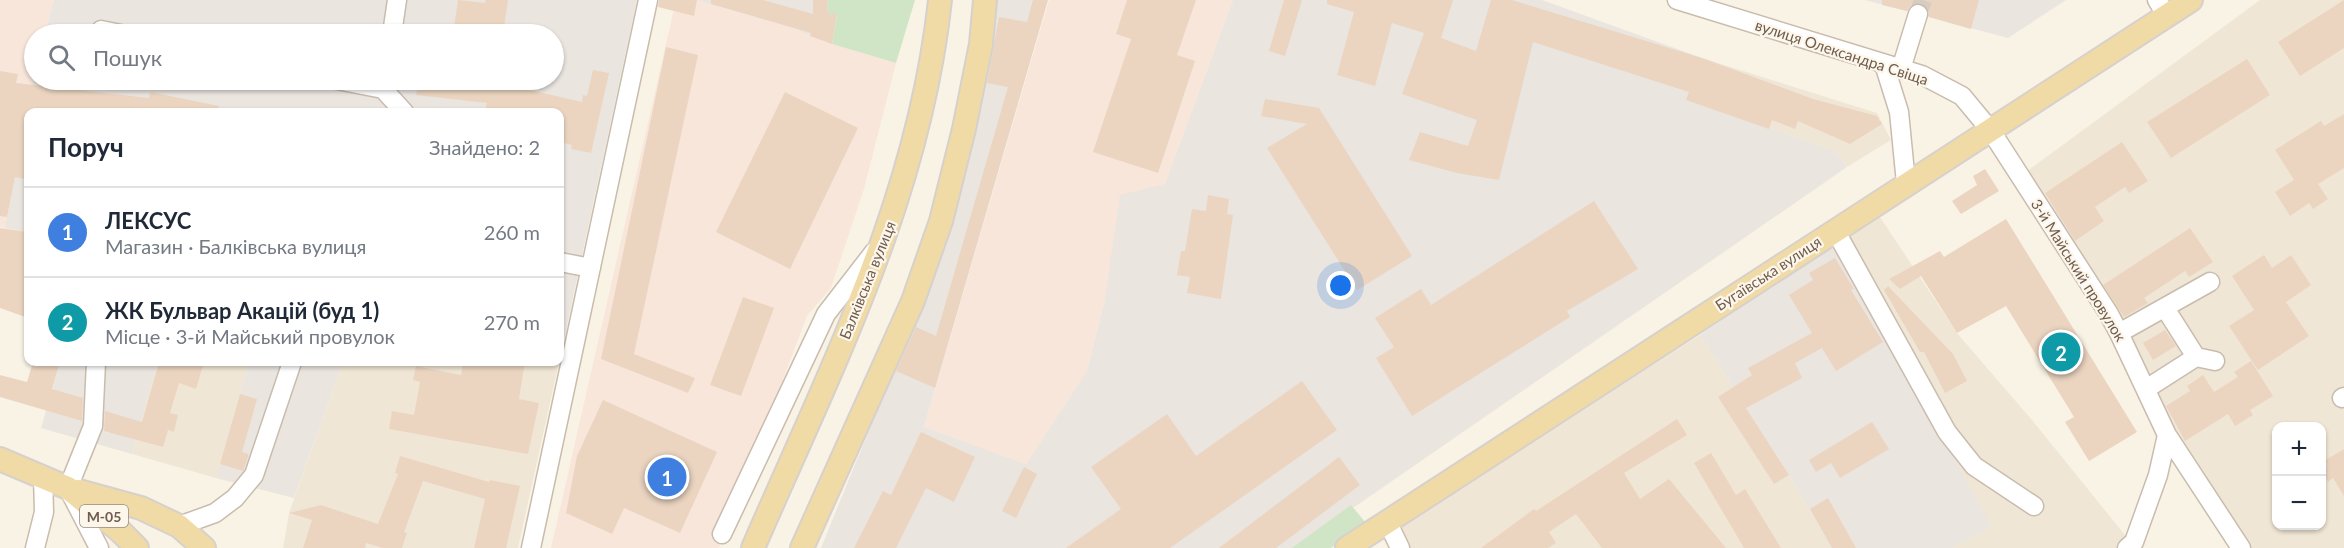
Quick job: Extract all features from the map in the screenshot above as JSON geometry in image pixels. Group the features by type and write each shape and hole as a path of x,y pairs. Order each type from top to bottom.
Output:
{"main road":[{"name":"Балківська вулиця","path":"753,548 872,275 922,116 936,38 940,0"},
{"path":"802,548 913,301 941,221 964,129 979,54 985,0"},
{"name":"Бугаївська вулиця","path":"1347,548 1906,183 1990,131 2162,8 2191,0"},
{"name":"М-05","path":"0,459 68,488 96,509 137,548"},
{"path":"68,488 141,508 179,526 204,548"}],"street":[{"path":"393,24 397,0"},
{"path":"531,548 648,0"},
{"name":"вулиця Олександра Свіща","path":"1677,0 1922,75 1962,96 1990,131"},
{"path":"1906,183 1893,66 1918,15"},
{"path":"388,90 401,108"},
{"name":"3-й Майський провулок","path":"1990,131 2120,333 2167,435 2241,548"},
{"path":"1835,230 1947,432 1974,466 2034,506"},
{"path":"722,534 826,314 884,238"},
{"path":"564,263 591,268"},
{"path":"2120,333 2210,282"},
{"path":"2165,308 2196,357"},
{"path":"2146,389 2196,357 2215,361"},
{"path":"96,366 93,426 68,488 99,548"},
{"path":"179,526 215,513 235,498 254,475 291,366"},
{"path":"2127,548 2134,542 2158,476 2167,435"},
{"path":"35,548 44,512 43,476"},
{"path":"1387,521 1400,548"}],"shaded area":[{"path":"0,0 54,0 48,24 24,24 24,90 31,90 28,108 24,108 24,128 5,228 0,227"},
{"path":"54,0 637,0 564,339 564,108 28,108 31,90 564,90 564,24 48,24"},
{"path":"676,0 696,0 793,28 832,44 896,63 864,189 831,288 807,316 719,548 551,548"},
{"path":"696,0 827,0 828,14 837,14 832,44 793,28"},
{"path":"997,0 1048,0 924,427 1026,464 1087,371 1105,299 1120,195 1165,184 1233,0 1542,0 1702,58 1687,100 1830,149 1837,153 1847,167 1295,548 821,548 949,234 972,151 992,50"},
{"path":"1049,0 1233,0 1165,184 1105,299 1087,371 1026,464 924,427"},
{"path":"1865,0 2066,0 2008,38"},
{"path":"2260,0 2344,0 2344,548 2233,548 2155,419 2019,177"},
{"path":"1702,58 1877,113 1891,140 1847,167 1837,153 1830,149 1686,100"},
{"path":"24,128 24,231 5,228"},
{"path":"1880,217 1957,333 2032,420 2129,540 2120,548 1952,548 1991,526 1835,243"},
{"path":"1835,243 1992,527 1952,548 1832,548 1789,475 1700,335"},
{"path":"1700,335 1789,475 1832,548 1408,548 1399,526"},
{"path":"59,366 157,366 132,454 41,428"},
{"path":"157,366 248,366 216,478 132,454"},
{"path":"248,366 342,366 294,498 216,478"},
{"path":"342,366 558,366 518,548 283,548 289,513"}],"green space":[{"path":"827,0 915,0 896,63 832,44 837,15 828,14"},
{"path":"1351,505 1366,523 1331,548 1292,548"}],"building":[{"path":"458,0 485,3 486,0 508,0 504,24 454,24"},
{"path":"659,0 697,0 694,16 658,7"},
{"path":"711,0 763,0 813,14 813,0 827,0 828,14 837,14 832,44 810,36 811,33 711,4"},
{"path":"1033,0 1048,0 935,388 896,371 916,327 936,336 1008,87 987,83 999,17 1027,22"},
{"path":"1127,0 1196,0 1177,55 1195,61 1158,173 1093,152 1131,39 1116,34"},
{"path":"1284,0 1302,0 1285,56 1269,51"},
{"path":"1327,0 1453,0 1441,38 1476,51 1491,0 1512,0 1702,58 1813,99 1877,116 1882,124 1850,144 1798,121 1795,129 1772,120 1769,129 1686,100 1689,92 1533,42 1499,180 1457,173 1409,160 1420,132 1468,146 1477,120 1402,94 1424,33 1392,23 1375,86 1337,75 1354,12 1327,4"},
{"path":"1882,0 1979,0 1971,29 1929,17 1929,11 1922,3 1911,5 1907,11 1882,5"},
{"path":"2344,0 2344,48 2300,76 2278,42"},
{"path":"666,47 698,55 634,354 695,378 688,393 601,359"},
{"path":"2247,59 2270,95 2171,158 2147,122"},
{"path":"593,70 609,73 591,153 571,149 572,145 564,143 564,108 485,108 487,103 416,95 417,90 530,90 582,102 583,95 587,96"},
{"path":"0,71 18,74 16,83 24,84 24,90 78,90 149,98 150,92 219,106 219,108 24,108 24,179 15,177 7,217 0,216"},
{"path":"785,92 858,128 790,269 716,232"},
{"path":"1265,99 1319,108 1412,256 1357,290 1267,148 1307,124 1261,116"},
{"path":"2344,114 2344,168 2318,184 2328,199 2313,209 2309,203 2290,216 2275,192 2294,180 2275,150 2321,121 2324,126"},
{"path":"2122,142 2148,181 2129,193 2125,187 2095,207 2104,221 2075,241 2045,193"},
{"path":"1985,169 1999,191 1961,214 1952,201 1977,185 1973,176"},
{"path":"1208,195 1229,199 1227,214 1233,215 1221,299 1187,293 1190,277 1177,275 1181,251 1185,251 1192,209 1206,211"},
{"path":"1594,201 1638,269 1567,311 1570,317 1412,416 1376,358 1394,347 1375,318 1421,289 1431,305"},
{"path":"2006,219 2137,432 2089,461 2065,422 2074,417 2006,306 1957,333 1921,276 1900,289 1889,279 1940,251 1944,257"},
{"path":"0,228 24,231 24,317 0,308"},
{"path":"2190,228 2213,262 2189,277 2185,271 2144,298 2148,303 2124,317 2103,285"},
{"path":"2264,255 2272,268 2291,255 2311,285 2286,302 2309,336 2258,370 2229,326 2254,310 2232,276"},
{"path":"1835,258 1854,289 1851,290 1883,342 1836,371 1822,348 1795,363 1802,378 1746,408 1789,475 1774,484 1718,397 1752,375 1748,368 1812,333 1789,295 1813,280 1809,273"},
{"path":"1888,286 1953,354 1967,381 1945,393 1924,352 1920,352 1884,290"},
{"path":"743,297 774,308 741,396 710,385"},
{"path":"2165,330 2176,346 2153,360 2143,343"},
{"path":"2251,361 2273,396 2250,410 2253,415 2235,426 2228,414 2185,441 2166,406 2190,391 2187,386 2203,375 2214,392 2238,377 2234,372"},
{"path":"32,366 59,366 52,389 83,398 82,421 0,397 0,375 27,382"},
{"path":"158,366 203,366 196,389 179,383 170,413 178,415 174,432 168,430 163,447 104,431 105,411 142,422"},
{"path":"416,366 461,375 462,366 524,366 519,399 539,403 528,454 389,429 392,411 414,415 420,382 413,380"},
{"path":"1302,381 1337,430 1170,548 1066,548 1121,509 1091,467 1167,414 1196,456"},
{"path":"240,394 257,399 242,452 248,454 243,471 220,464"},
{"path":"603,400 717,452 680,533 624,508 612,534 566,513 577,456"},
{"path":"1677,419 1687,435 1624,473 1640,499 1669,479 1726,548 1602,548 1576,514 1549,532 1556,543 1548,548 1481,548 1534,509 1536,511"},
{"path":"1872,422 1889,449 1840,478 1831,463 1816,472 1809,460"},
{"path":"921,432 975,457 954,502 926,488 896,548 854,548 883,491 891,495"},
{"path":"2344,449 2344,496 2333,478 2328,482 2326,478 2326,460"},
{"path":"1711,453 1736,495 1745,489 1781,548 1744,548 1694,463"},
{"path":"400,456 489,482 490,480 520,486 506,548 474,548 485,499 423,481 404,532 407,533 402,548 383,548 366,543 365,548 303,548 312,520 289,513 321,505 378,524 398,474 395,473"},
{"path":"1339,457 1360,485 1276,548 1219,548"},
{"path":"1024,467 1037,474 1016,518 1002,511"},
{"path":"1828,498 1856,548 1832,548 1810,509"}],"tunnel":[{"path":"1918,14 1923,0"}],"place":[{"name":"ЖК Бульвар Акацій (буд 1)","path":"2061,352"},
{"name":"ЛЕКСУС","path":"667,477"}]}
